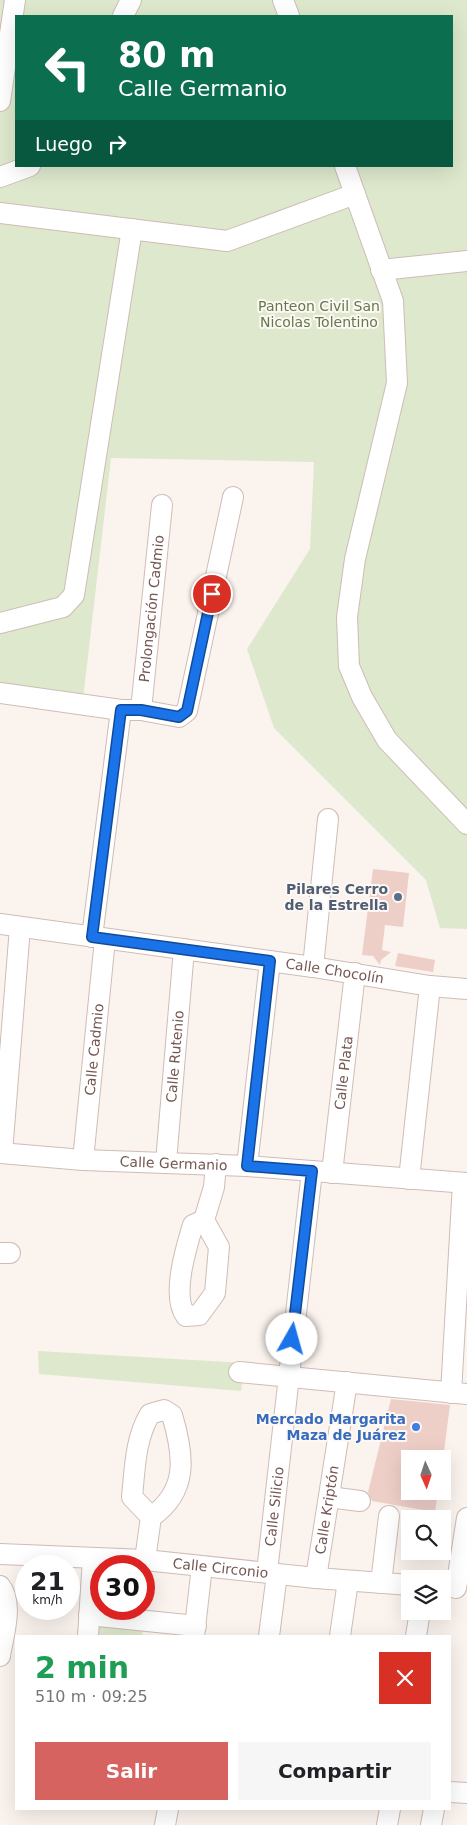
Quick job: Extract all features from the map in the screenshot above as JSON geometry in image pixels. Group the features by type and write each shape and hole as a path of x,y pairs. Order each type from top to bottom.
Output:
{"street":[{"path":"0,101 15,0"},
{"path":"124,15 131,0"},
{"path":"283,0 289,15"},
{"path":"0,178 28,167"},
{"path":"345,167 393,301 397,383 355,559 347,617 349,666 362,697 387,740 467,824"},
{"path":"0,213 227,241 355,194"},
{"path":"0,623 63,607 74,595 132,229"},
{"path":"381,270 467,261"},
{"path":"0,693 121,710 141,710 179,717 184,715 187,711 233,497"},
{"name":"Prolongación Cadmio","path":"141,710 162,505"},
{"path":"98,938 121,710"},
{"path":"313,967 328,820"},
{"name":"Calle Chocolín","path":"0,924 355,973 430,986 467,989"},
{"path":"1,1153 20,926"},
{"name":"Calle Cadmio","path":"83,1160 98,938"},
{"name":"Calle Rutenio","path":"166,1162 184,949"},
{"path":"247,1166 270,961"},
{"name":"Calle Plata","path":"332,1173 355,973"},
{"path":"409,1179 430,986"},
{"name":"Calle Germanio","path":"1,1153 83,1160 247,1166 465,1183"},
{"path":"204,1220 214,1187 216,1164"},
{"name":"Calle Silicio","path":"270,1635 272,1573 287,1376 312,1171"},
{"path":"239,1372 459,1393 465,1183"},
{"name":"Calle Kriptón","path":"316,1578 347,1382"},
{"path":"146,1555 151,1517 163,1509 177,1488 182,1464 180,1440 172,1416 164,1410 150,1414 141,1428 136,1454 132,1497 151,1517"},
{"path":"329,1497 360,1501"},
{"path":"381,1583 389,1516"},
{"path":"455,1588 467,1518"},
{"name":"Calle Circonio","path":"0,1554 90,1558"},
{"name":"Calle Circonio","path":"155,1561 316,1578 401,1584"},
{"path":"89,1615 143,1628 195,1631 202,1566"},
{"path":"340,1635 348,1581"},
{"path":"0,1586 6,1600 0,1656"},
{"path":"88,1635 90,1596"},
{"path":"416,1635 419,1620"},
{"path":"451,1792 467,1794"},
{"path":"165,1825 168,1810"},
{"path":"388,1825 390,1810"},
{"path":"431,1825 434,1810"}],"green space":[{"name":"Panteon Civil San Nicolas Tolentino","path":"0,0 467,0 467,929 440,928 426,880 274,728 247,649 310,549 314,462 111,458 83,699 0,686"},
{"path":"38,1351 245,1363 241,1391 39,1374"},
{"path":"89,1615 90,1620 144,1620 142,1635 88,1635"}],"building":[{"path":"373,869 409,873 403,927 385,925 382,950 391,952 381,960 380,965 373,956 362,955"},
{"path":"398,953 435,960 433,972 395,966"},
{"name":"Mercado Margarita Maza de Juárez","path":"391,1399 450,1405 444,1450 401,1450 401,1500 437,1500 435,1510 424,1510 372,1501 368,1492"}],"place":[{"name":"Pilares Cerro de la Estrella","path":"398,897"},
{"name":"Mercado Margarita Maza de Juárez","path":"416,1427"}],"route":[{"path":"212,594 187,711 184,715 179,717 141,710 121,710 92,937 270,961 247,1166 312,1171 292,1339"}]}
